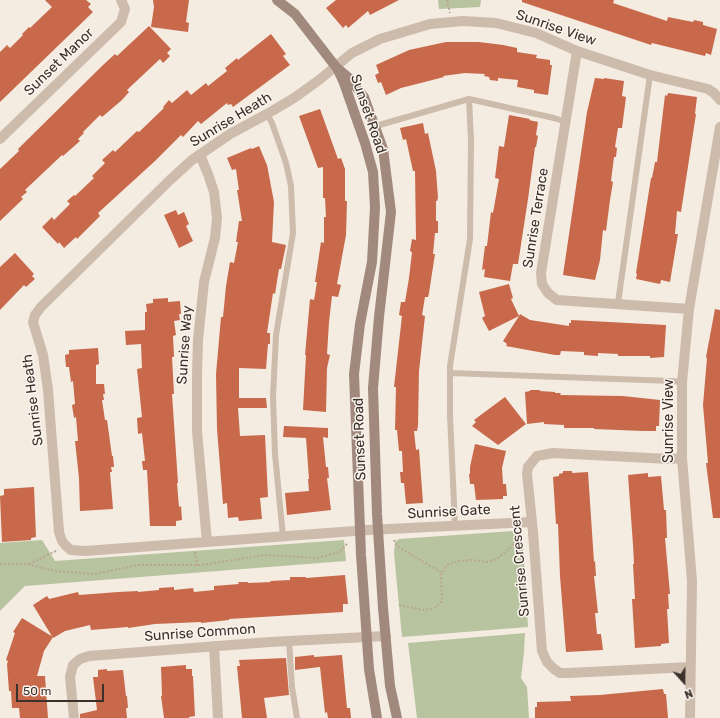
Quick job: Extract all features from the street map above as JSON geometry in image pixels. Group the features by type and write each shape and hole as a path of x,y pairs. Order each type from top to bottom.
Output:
{"street":[{"name":"Sunset Manor","path":"0,139 121,22 125,9 121,0"},
{"path":"277,0 295,14 336,66"},
{"name":"Sunrise View","path":"336,66 352,53 380,39 430,24 463,21 496,23 536,33 577,51 650,74 708,89 714,92 720,100"},
{"name":"Sunrise Terrace","path":"577,51 541,273 542,284 548,294 557,300 689,309"},
{"name":"Sunrise Heath","path":"66,546 62,541 59,532 48,390 43,355 33,322 35,315 41,306 170,180 200,154 230,134 267,114 306,90 336,66"},
{"name":"Sunset Road","path":"336,66 350,78 364,98 376,126 383,149 391,212 378,317 373,388 378,530 390,686 397,718"},
{"name":"Sunset Road","path":"336,66 344,83 365,143 373,172 375,207 372,262 360,324 354,374 364,530 369,669 377,718"},
{"name":"Sunrise View","path":"690,718 692,667 692,581 682,458 682,382 689,309 720,127"},
{"name":"Sunrise Way","path":"200,154 214,192 217,218 215,238 204,282 196,375 197,431 207,542"},
{"name":"Sunrise Crescent","path":"682,458 669,459 553,453 536,456 528,467 527,474 542,651 547,662 560,673 692,667"},
{"name":"Sunrise Gate","path":"364,530 531,522"},
{"path":"66,546 71,550 85,551 364,530"},
{"name":"Sunrise Common","path":"74,718 70,677 73,665 80,659 89,656 214,646 386,636"},
{"path":"214,646 218,718"}],"lane":[{"path":"618,303 650,74"},
{"path":"455,526 450,415 450,373 470,239 471,140 469,99"},
{"path":"376,126 469,99 566,122"},
{"path":"267,114 272,123 286,163 291,186 293,233 276,335 273,397 275,454 283,537"},
{"path":"450,373 682,382"},
{"path":"289,641 292,687 297,718"}],"path":[{"path":"399,605 423,610 436,607 442,601 442,573 447,566 459,561 473,560 488,562 497,560 522,533"},
{"path":"394,540 397,546 442,573"},
{"path":"0,564 29,564 56,571 94,574 139,565 197,565 265,555 319,558 339,552 348,543"},
{"path":"29,564 66,546"},
{"path":"195,552 197,565"}],"green space":[{"path":"438,0 481,0 480,7 439,9"},
{"path":"513,531 521,538 523,544 528,627 402,637 394,553 395,542 399,539"},
{"path":"42,540 55,561 344,540 346,561 25,586 0,611 0,543"},
{"path":"525,633 521,678 527,687 529,718 417,718 408,643"}],"building":[{"path":"45,0 86,0 91,4 88,7 93,12 0,102 0,52 7,45 10,48 29,27 30,28 52,7"},
{"path":"153,0 189,0 186,22 189,23 188,32 151,27 154,7"},
{"path":"336,0 399,0 370,15 368,11 348,28 346,25 343,28 326,8"},
{"path":"522,0 614,0 613,3 667,21 668,17 693,22 694,20 703,22 703,25 717,29 711,55 706,53 705,56 652,43 651,45 522,2"},
{"path":"149,26 171,49 167,53 170,56 163,63 160,59 127,90 129,92 122,100 102,117 100,115 83,132 84,133 78,139 80,141 63,156 62,155 25,190 27,192 21,197 23,199 0,221 0,169 19,151 18,149 103,65 115,54 117,56"},
{"path":"271,34 286,54 283,56 290,65 233,107 231,104 228,105 227,103 201,124 198,121 183,137 181,135 98,213 100,216 77,239 76,237 64,248 59,242 58,244 42,227 52,217 54,220 70,204 67,201 74,195 75,196 94,178 92,176 105,163 102,160 113,150 115,152 137,131 139,132 164,108 163,107 169,100 172,103 187,90 191,95 206,83 208,86 227,71 225,68 237,58 238,60"},
{"path":"446,42 479,42 503,45 517,48 517,52 537,55 536,58 550,60 550,65 552,65 548,95 534,93 534,90 517,87 518,80 498,78 498,81 490,80 489,77 484,76 485,74 465,73 443,76 444,77 401,88 386,95 381,82 378,83 375,75 379,73 376,65 409,50"},
{"path":"595,78 624,81 622,96 626,97 622,128 618,128 615,147 617,148 616,157 614,157 611,181 613,182 606,231 603,230 600,260 595,280 563,275 587,112"},
{"path":"668,93 697,97 696,114 681,212 677,211 675,234 678,234 670,282 661,280 660,284 636,279 636,273 651,178 655,162 657,162 665,95 667,96"},
{"path":"320,109 338,159 341,158 345,169 345,201 347,201 346,235 337,284 341,285 338,297 332,296 329,322 327,354 330,355 327,368 326,412 303,410 305,355 310,299 314,300 321,242 324,243 324,217 326,217 325,198 323,198 323,167 318,168 299,116"},
{"path":"509,115 538,122 536,135 538,136 535,147 518,264 513,264 510,281 484,277 485,269 482,270 485,246 487,246 491,212 493,213 499,179 495,178 499,146 504,147"},
{"path":"423,123 425,134 428,133 436,171 438,198 436,201 436,221 438,221 438,233 435,233 433,254 435,254 429,293 428,297 425,297 422,315 425,316 419,371 418,426 417,431 414,431 416,450 419,449 423,503 406,504 404,483 401,483 400,472 403,472 402,451 399,451 397,430 395,430 396,387 394,387 402,316 399,315 401,302 405,302 412,252 410,251 412,239 416,240 415,171 413,171 406,139 403,140 400,128"},
{"path":"259,146 267,165 274,202 272,242 286,245 281,269 279,269 275,294 273,293 267,333 270,333 270,344 268,344 266,369 239,368 239,398 266,398 267,408 238,408 240,436 265,435 268,497 260,498 262,519 239,521 238,517 228,518 227,503 223,504 217,429 216,374 221,317 223,317 230,262 234,263 238,242 236,242 239,221 242,221 237,190 239,190 236,169 232,170 227,158"},
{"path":"176,210 178,215 184,212 189,224 186,226 193,241 179,248 164,215"},
{"path":"15,253 34,274 32,276 35,279 26,287 24,285 0,310 0,267"},
{"path":"509,284 513,298 511,299 519,316 489,331 482,318 485,316 479,292"},
{"path":"168,298 168,302 180,301 181,314 179,314 180,320 174,321 176,335 173,336 174,357 172,357 174,394 172,394 177,483 179,507 181,506 182,520 176,521 176,526 150,526 147,470 143,470 142,461 145,461 142,433 138,434 137,418 142,417 137,369 142,368 141,344 126,345 125,331 145,330 145,312 147,312 146,304 153,303 153,299"},
{"path":"715,309 720,310 720,518 713,518 706,463 708,463 703,405 706,357"},
{"path":"520,314 530,320 569,326 571,320 666,325 664,357 650,358 650,356 618,356 618,354 598,353 598,356 584,355 584,352 561,351 560,355 555,355 506,346 507,344 503,341"},
{"path":"98,348 99,364 96,365 96,384 104,384 105,394 103,394 104,400 102,400 105,420 107,420 114,467 111,467 112,472 110,472 113,509 80,511 79,478 75,441 78,441 76,417 74,418 72,405 75,404 73,381 71,382 69,367 66,367 65,355 69,354 69,350"},
{"path":"530,390 561,393 560,395 623,396 660,400 659,426 656,426 656,431 643,431 564,428 564,425 544,424 544,422 527,424 525,392"},
{"path":"505,397 526,424 498,445 472,426 476,422 474,420"},
{"path":"284,426 328,428 328,438 323,437 326,467 328,467 329,478 327,478 331,510 287,515 285,493 309,491 309,479 306,438 283,437"},
{"path":"475,444 506,451 502,468 503,484 506,484 507,496 503,496 503,499 476,500 474,484 470,484 469,474"},
{"path":"563,471 572,471 572,473 588,472 596,576 594,576 598,613 595,613 597,634 601,634 603,650 566,652 560,576 558,524 556,524 553,477 559,476 559,474 563,473"},
{"path":"648,473 648,477 661,476 664,510 666,510 667,538 665,538 670,594 668,594 669,609 667,609 669,643 661,644 661,646 635,648 632,599 635,599 634,564 628,475"},
{"path":"34,487 36,537 31,538 31,540 2,542 0,496 4,495 4,489"},
{"path":"345,575 348,604 343,604 343,612 229,619 201,623 155,624 128,628 91,630 90,625 65,631 53,638 33,605 47,596 49,599 78,592 79,595 138,592 174,587 174,590 193,588 194,592 214,590 214,586 239,584 238,582 271,582 270,581 290,580 290,577 306,578"},
{"path":"22,618 53,637 44,651 37,676 45,676 48,718 20,718 19,708 12,708 11,691 9,691 8,661 6,660 15,633 13,632"},
{"path":"314,655 314,657 342,655 347,708 350,708 351,718 328,718 327,712 325,713 320,667 295,670 295,657"},
{"path":"286,658 289,695 264,698 267,718 242,718 237,666 240,666 239,660"},
{"path":"186,665 186,669 192,669 195,716 189,718 164,718 161,696 161,667"},
{"path":"107,669 107,671 123,670 128,708 126,708 127,718 80,718 80,714 97,710 93,677 98,677 98,670"},
{"path":"663,689 664,694 666,694 668,718 535,718 535,707 537,707 537,702 571,701 570,696 600,695"}]}
